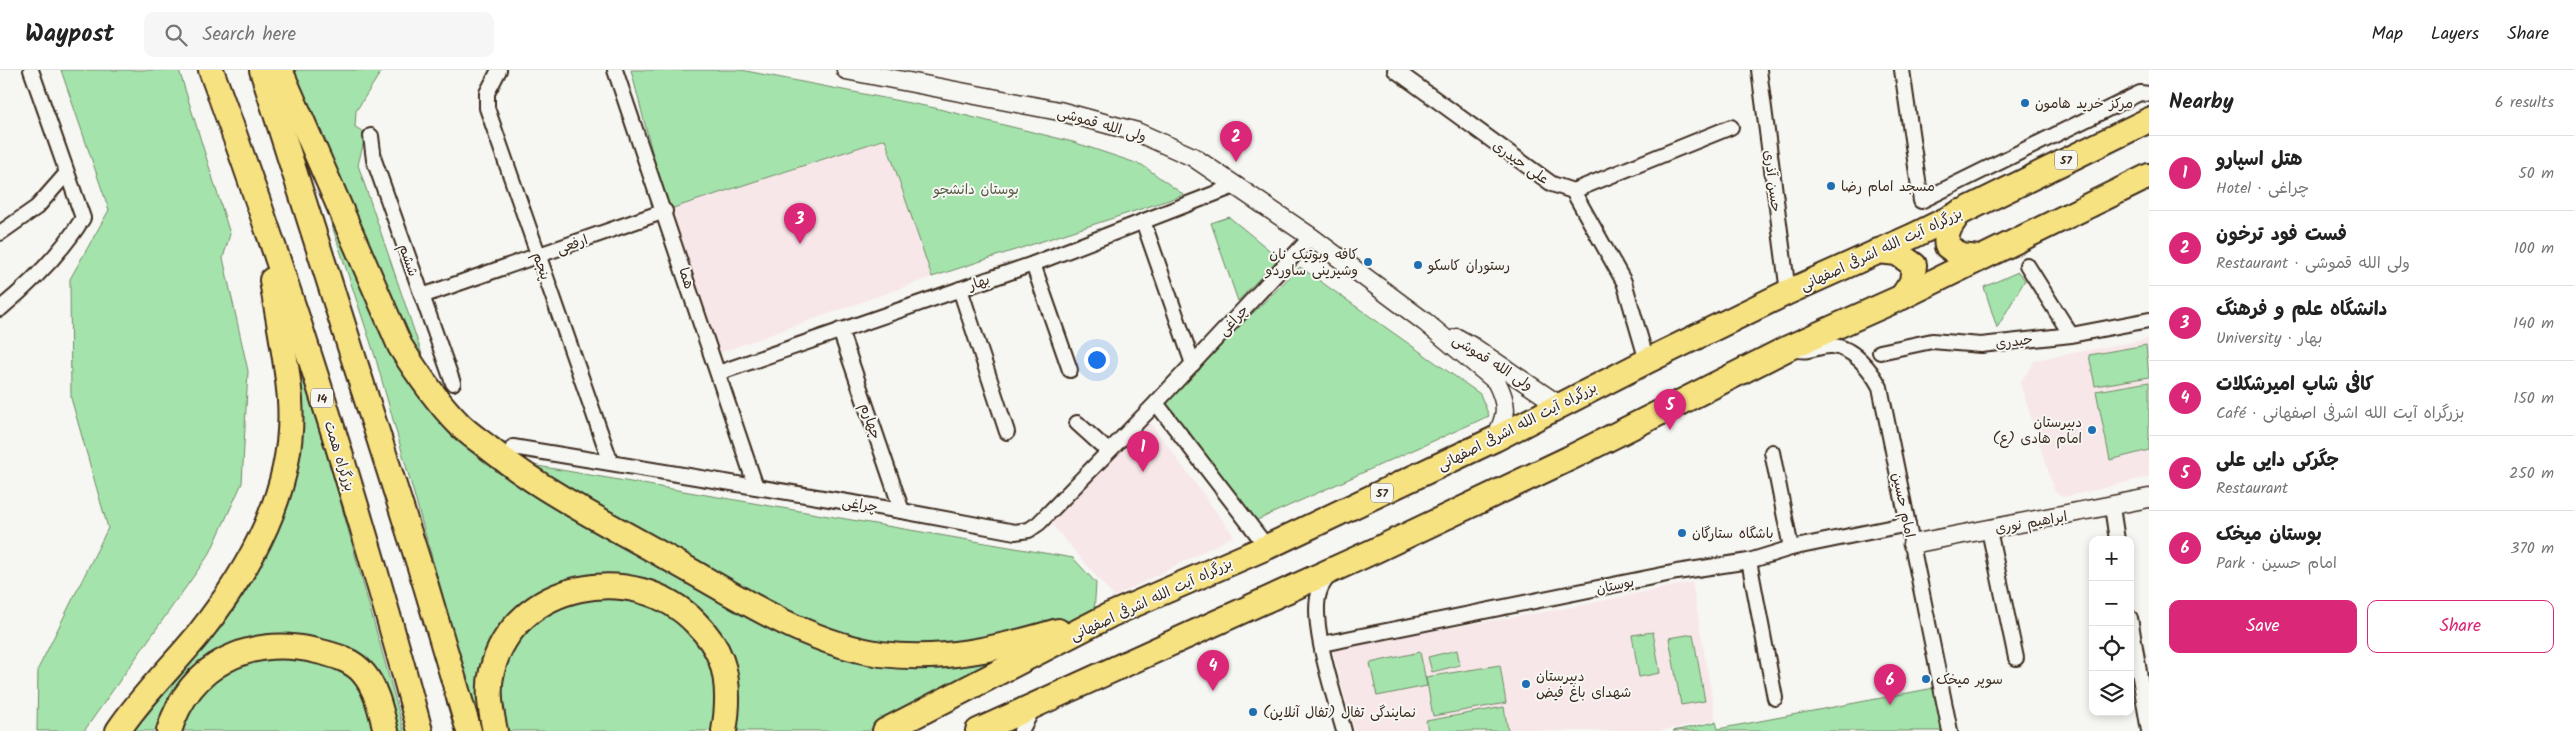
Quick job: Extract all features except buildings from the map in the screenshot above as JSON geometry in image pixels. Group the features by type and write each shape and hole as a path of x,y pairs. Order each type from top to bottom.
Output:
{"highway":[{"name":"بزرگراه همت","path":"211,70 261,210 385,599 420,731"},
{"path":"262,70 426,586 469,731"},
{"path":"280,70 400,346 418,374 460,425 503,459 561,499 756,606 816,636 862,650 926,656 965,653 1034,638 1110,615"},
{"name":"بزرگراه آیت الله اشرفی اصفهانی","path":"884,731 1110,615 1267,547 1495,439 1559,405 1788,292 1960,212 2149,120"},
{"path":"978,731 1332,570 1568,459 1788,348 1902,297 2149,176"},
{"path":"118,731 159,678 197,636 245,570 265,530 280,487 288,445 290,402 286,361 261,210"},
{"path":"1960,212 1948,230 1947,246 1960,256 1979,258"},
{"path":"1878,251 1897,252 1914,265 1912,282 1902,297"},
{"path":"495,731 490,702 492,671 501,646 513,628 533,608 569,590 608,586 648,591 688,615 706,634 721,660 727,690 724,731"},
{"path":"169,731 179,707 212,668 247,649 275,645 313,650 350,662 363,673 372,686 386,731"}],"street":[{"path":"0,309 24,287 74,233 83,218 31,70"},
{"name":"پنجم","path":"499,70 485,100 611,463"},
{"name":"هما","path":"616,70 665,211 756,487"},
{"name":"ولی الله قموشی","path":"846,70 1059,111 1137,132 1193,157 1237,185 1311,237 1425,322 1496,382 1503,394 1506,408 1505,420 1495,439"},
{"name":"علی حیدری","path":"1395,70 1552,184 1573,191"},
{"name":"حسن آذری","path":"1759,70 1788,292"},
{"path":"1902,70 1921,200 2140,93 2149,94"},
{"path":"1647,361 1624,282 1573,191 1731,127"},
{"name":"ششم","path":"371,136 374,160 453,383"},
{"path":"0,233 37,207 66,174"},
{"name":"بهار","path":"718,373 1033,264 1237,185"},
{"name":"ارفعی","path":"422,296 665,211"},
{"path":"1143,221 1193,364"},
{"name":"چراغی","path":"513,447 902,511 1015,532 1029,530 1039,523 1156,403 1311,237"},
{"path":"1033,264 1070,370"},
{"path":"2027,265 2034,273 2071,335"},
{"path":"960,289 1007,432"},
{"name":"حیدری","path":"1880,352 1932,341 1981,345 2071,335 2149,320"},
{"name":"ولی الله قموشی","path":"1425,322 1474,347 1559,405"},
{"name":"چهارم","path":"840,330 902,511"},
{"name":"امام حسین","path":"1788,348 1804,352 1832,346 1853,354 1874,375 1880,387 1950,731"},
{"path":"1156,403 1267,547"},
{"path":"1077,422 1108,451"},
{"path":"1772,452 1791,548"},
{"name":"ابراهیم نوری","path":"1912,544 2112,507 2149,498"},
{"path":"2112,507 2116,536"},
{"name":"بوستان","path":"1322,644 1677,572 1749,561 1791,548 1908,524"},
{"path":"1989,530 2016,658"},
{"path":"1749,561 1775,698"},
{"path":"1332,570 1320,590 1317,611 1322,644 1344,731"},
{"path":"2131,626 2149,731"},
{"path":"1021,731 1036,704"}],"shaded area":[{"path":"886,139 932,277 716,354 667,210"},
{"name":"دبیرستان امام هادی (ع)","path":"2149,339 2149,477 2064,497 2055,492 2020,383 2035,360"},
{"path":"1150,422 1234,536 1114,597 1050,522"},
{"name":"دبیرستان شهدای باغ فیض","path":"1692,582 1716,720 1660,731 1354,731 1332,648 1578,606"}],"green space":[{"path":"61,70 179,70 230,234 223,258 248,371 242,483 210,553 84,731 37,731 38,669 108,528 71,398 70,279 109,210"},
{"path":"293,70 382,70 356,111 355,127 366,133 358,165 428,372 412,347"},
{"name":"بوستان دانشجو","path":"631,70 741,70 935,108 1073,142 1142,165 1184,195 932,277 885,139 667,210"},
{"path":"305,144 437,412 825,648 1035,643 868,731 733,731 733,672 630,578 511,618 488,731 481,731 375,356"},
{"path":"1229,217 1279,258 1238,301 1211,223"},
{"path":"1300,267 1480,394 1489,416 1255,521 1164,400"},
{"path":"2018,272 2025,280 1997,328 1984,287"},
{"path":"283,317 331,468 404,731 395,731 379,682 256,641 161,731 129,731 279,517"},
{"path":"2146,345 2149,377 2095,386 2089,355"},
{"path":"2149,382 2149,450 2110,460 2096,391"},
{"path":"520,463 1073,558 1096,583 1094,614 949,650 903,649 803,624"},
{"path":"617,593 666,609 707,649 716,673 716,731 501,731 503,663 518,637 559,603"},
{"path":"1653,632 1660,673 1639,677 1632,635"},
{"path":"1693,634 1705,701 1681,705 1669,638"},
{"path":"1457,650 1460,665 1432,672 1428,657"},
{"path":"1420,652 1427,686 1377,696 1370,663"},
{"path":"290,654 353,673 379,731 178,731 196,696 231,666"},
{"path":"1500,665 1506,703 1433,716 1426,677"},
{"path":"1934,688 1942,731 1673,731 1716,722 1718,729"},
{"path":"1504,707 1508,731 1428,731 1426,721"}],"place":[{"name":"مرکز خرید هامون","path":"2025,103"},
{"name":"فست فود ترخون","path":"1236,162"},
{"name":"مسجد امام رضا","path":"1831,186"},
{"name":"دانشگاه علم و فرهنگ","path":"800,244"},
{"name":"کافه وبوتیک نان وشیرینی ساوردو","path":"1368,262"},
{"name":"رستوران کاسکو","path":"1418,265"},
{"name":"جگرکی دایی علی","path":"1670,430"},
{"name":"دبیرستان امام هادی (ع)","path":"2092,430"},
{"name":"هتل اسپارو","path":"1143,472"},
{"name":"باشگاه ستارگان","path":"1682,533"},
{"name":"سوپر میخک","path":"1926,679"},
{"name":"دبیرستان شهدای باغ فیض","path":"1526,684"},
{"name":"کافی شاپ امیرشکلات","path":"1213,691"},
{"name":"بوستان میخک","path":"1890,705"},
{"name":"نمایندگی تفال (تفال آنلاین)","path":"1253,712"}]}
